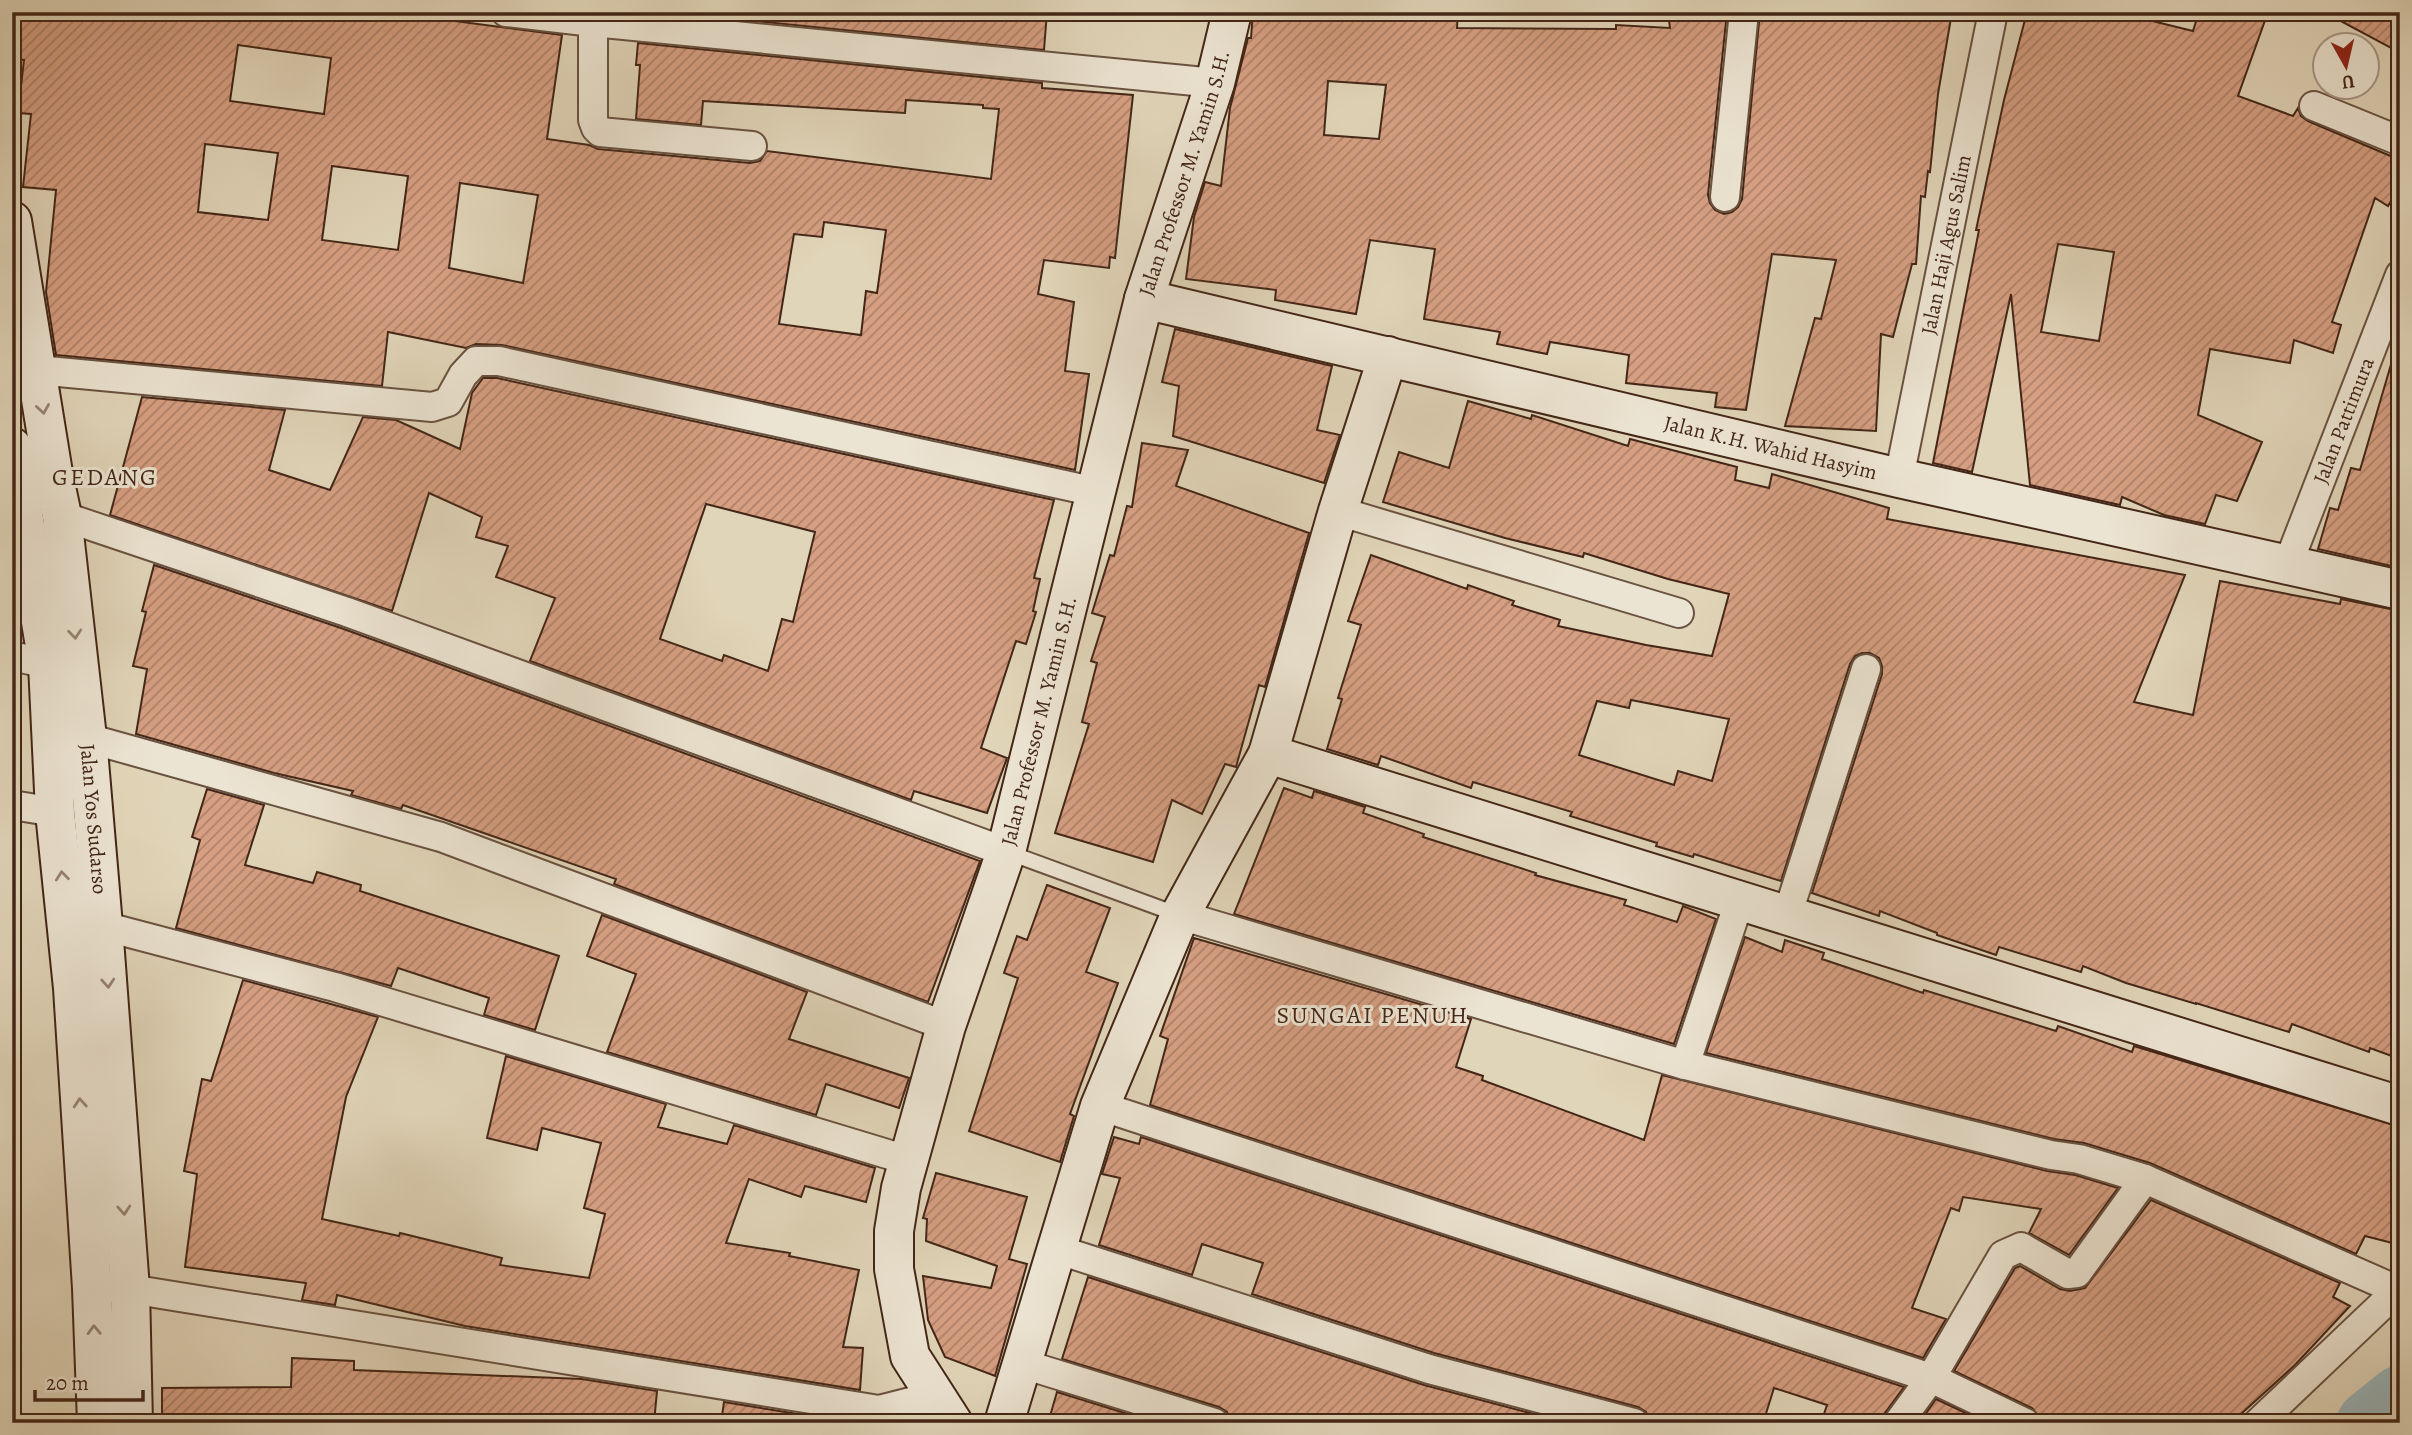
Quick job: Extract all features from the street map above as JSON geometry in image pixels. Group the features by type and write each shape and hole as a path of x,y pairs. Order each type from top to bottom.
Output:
{"street":[{"path":"506,12 1215,83"},
{"name":"Jalan Professor M. Yamin S.H.","path":"944,1409 910,1356 894,1269 894,1231 907,1160 946,1026 1006,852 1144,299 1215,83 1232,12"},
{"path":"1725,197 1744,12"},
{"name":"Jalan Haji Agus Salim","path":"1899,478 1993,12"},
{"path":"593,22 593,120 600,132 752,146"},
{"path":"2314,106 2400,141"},
{"name":"Jalan Yos Sudarso","path":"12,221 37,370 27,465 30,660 55,812 73,988 111,1288 133,1423"},
{"name":"Jalan Pattimura","path":"2288,564 2400,275"},
{"name":"Jalan K.H. Wahid Hasyim","path":"1144,299 1899,478 2400,590"},
{"path":"1004,1423 1100,1106 1180,915 1268,754 1338,511 1388,356"},
{"path":"37,370 432,407 447,402 463,375 476,361 499,360 1096,492"},
{"name":"Jalan Yos Sudarso","path":"27,465 62,516 87,738 103,926 111,1288 97,1423"},
{"path":"1338,511 1679,613"},
{"path":"62,516 358,616 1006,852"},
{"path":"1787,916 1866,670"},
{"path":"87,738 441,837 946,1026"},
{"path":"1268,754 2400,1106"},
{"path":"12,805 55,812"},
{"path":"1685,1065 1739,902"},
{"path":"1180,915 1685,1065 2051,1155 2079,1159 2145,1179 2398,1289 2258,1423"},
{"path":"103,926 335,987 907,1160"},
{"path":"1100,1106 1931,1378 2025,1423"},
{"path":"1898,1423 1931,1378 2003,1255 2021,1247 2068,1274 2077,1273 2145,1179"},
{"path":"1056,1249 1429,1369 1634,1423"},
{"path":"111,1288 879,1410 944,1409"},
{"path":"1023,1364 1214,1423"}],"lane":[{"path":"1006,852 1180,915"}],"building":[{"path":"12,12 417,12 416,16 562,35 547,139 589,145 598,149 750,163 760,161 767,151 991,179 999,109 983,108 983,105 906,100 905,113 703,101 701,125 636,119 640,65 636,65 638,43 1042,83 1042,88 1133,95 1115,258 1110,257 1109,268 1044,260 1038,294 1074,302 1065,371 1089,374 1075,470 502,345 476,344 466,348 388,332 382,386 56,355 46,292 56,190 23,187 31,114 18,113 24,60 12,59","holes":["238,45 331,58 324,114 230,101","205,144 278,153 268,220 198,212","332,166 408,176 398,250 322,240","460,183 538,195 523,283 449,268","824,222 886,230 877,293 866,291 861,335 779,324 794,234 822,237"]},
{"path":"664,12 1047,12 1044,50"},
{"path":"1253,12 1458,12 1457,28 1616,29 1616,25 1670,28 1668,12 1727,12 1708,195 1715,210 1724,214 1738,207 1742,199 1760,12 1952,12 1938,94 1930,172 1928,171 1925,197 1921,196 1916,264 1912,264 1893,337 1881,334 1876,431 1785,426 1815,318 1821,319 1836,260 1772,254 1746,410 1715,407 1717,393 1626,383 1629,355 1550,342 1547,354 1497,344 1500,332 1424,319 1435,249 1370,240 1356,314 1275,300 1276,290 1186,279 1194,217 1205,182 1221,186 1230,108 1248,38 1251,38","holes":["1328,81 1386,85 1379,139 1324,135"]},
{"path":"2027,12 2098,12 2127,20 2128,15 2193,31 2199,12 2268,12 2238,96 2293,116 2298,108 2301,116 2308,121 2400,160 2400,186 2388,206 2375,198 2332,322 2341,325 2333,353 2294,340 2290,363 2210,349 2198,415 2262,442 2237,501 2216,495 2205,524 2164,515 2122,497 2120,505 2030,485 2011,294 1972,472 1933,463 1979,230 1976,230 2004,100","holes":["2058,244 2114,252 2099,341 2041,332"]},
{"path":"2324,12 2400,12 2400,30 2391,48 2380,42 2380,32 2361,32"},
{"path":"1175,329 1332,366 1317,430 1340,435 1324,483 1173,436 1179,386 1162,382"},
{"path":"2392,361 2400,362 2400,568 2318,549 2330,508 2338,510 2351,468 2360,470"},
{"path":"483,378 497,378 1054,500 1034,578 1040,579 1033,611 1036,612 1026,644 1016,641 981,748 1007,758 987,813 914,791 911,800 530,661 555,598 496,577 508,546 476,537 482,517 429,493 392,611 110,515 142,397 285,410 269,470 330,490 363,417 396,420 460,449 472,393","holes":["706,504 815,532 793,622 782,619 768,671 724,655 722,661 660,639"]},
{"path":"1468,401 1531,419 1532,415 1628,446 1630,439 1737,467 1735,480 1769,488 1772,474 1889,508 1887,519 2185,575 2134,702 2193,715 2220,581 2340,604 2341,599 2400,611 2400,1059 2370,1048 2369,1052 2292,1024 2289,1032 2126,983 2083,966 2081,972 1999,947 1996,955 1937,935 1880,911 1879,916 1812,893 1882,674 1879,658 1870,653 1855,656 1850,664 1781,881 1694,854 1693,857 1656,846 1657,843 1570,816 1572,812 1473,782 1471,788 1381,756 1378,765 1327,749 1342,699 1338,698 1361,625 1348,621 1371,555 1467,589 1468,585 1514,601 1512,605 1560,620 1558,626 1712,656 1729,594 1668,579 1584,553 1583,557 1505,538 1383,502 1399,452 1449,468","holes":["1631,700 1729,719 1712,781 1678,771 1674,785 1579,755 1597,701 1629,708"]},
{"path":"1142,443 1188,450 1176,486 1309,533 1265,687 1259,685 1236,767 1225,764 1202,814 1172,800 1153,862 1055,833 1089,724 1082,722 1097,663 1091,661 1105,617 1092,613 1110,555 1114,556 1127,506 1132,507"},
{"path":"154,565 341,628 980,861 928,1002 614,884 616,879 403,805 401,809 351,795 353,791 274,773 136,734 147,669 133,666 146,612 142,611"},
{"path":"1284,788 1312,798 1314,791 1365,807 1363,813 1424,834 1423,837 1536,873 1535,875 1626,900 1624,905 1677,922 1683,906 1716,919 1674,1044 1234,914"},
{"path":"207,789 264,805 245,865 313,883 317,872 361,885 360,891 559,956 535,1030 484,1015 489,998 398,968 391,986 176,928 200,840 192,837"},
{"path":"1047,885 1110,908 1086,972 1118,983 1070,1114 1074,1116 1060,1162 969,1131 1018,978 1004,973 1017,936 1027,940"},
{"path":"602,915 807,992 789,1039 909,1078 899,1108 826,1084 816,1115 607,1052 636,974 587,956"},
{"path":"1745,937 1782,952 1785,940 1824,953 1822,959 1923,993 1924,990 2056,1031 2058,1026 2132,1052 2134,1046 2400,1127 2400,1245 2365,1236 2356,1254 2150,1163 2084,1143 2054,1139 1706,1053"},
{"path":"1194,938 1471,1019 1456,1067 1483,1076 1482,1080 1644,1140 1662,1075 2047,1171 2075,1175 2118,1188 2069,1255 2029,1233 2041,1209 1963,1197 1959,1211 1951,1208 1912,1308 1946,1319 1923,1358 1150,1105 1168,1039 1160,1036"},
{"path":"243,980 378,1017 346,1097 322,1219 399,1236 400,1233 502,1258 500,1265 589,1278 605,1214 584,1208 601,1143 542,1128 537,1150 487,1138 506,1056 666,1104 658,1127 727,1144 734,1125 875,1168 866,1202 805,1186 801,1197 749,1179 726,1243 790,1253 789,1256 859,1270 843,1347 863,1348 860,1390 465,1326 337,1295 335,1305 302,1300 306,1283 185,1267 197,1174 184,1171 202,1079 211,1081"},
{"path":"1114,1137 1139,1144 1141,1137 1904,1387 1885,1413 1882,1423 1821,1423 1827,1405 1774,1388 1763,1423 1650,1423 1646,1412 1638,1407 1434,1353 1252,1294 1263,1263 1202,1244 1192,1275 1099,1245 1120,1178 1102,1174"},
{"path":"936,1173 1027,1197 1009,1259 1027,1264 995,1376 945,1357 928,1320 923,1276 991,1288 997,1266 926,1241 927,1219 923,1218"},
{"path":"2151,1200 2340,1283 2333,1297 2350,1306 2295,1365 2231,1423 2052,1423 2040,1418 2032,1408 1954,1371 2015,1268 2020,1266 2060,1289 2070,1291 2085,1288"},
{"path":"1088,1277 1424,1385 1568,1423 1230,1423 1227,1412 1219,1407 1062,1359"},
{"path":"292,1358 354,1361 354,1370 582,1379 657,1391 654,1423 162,1423 162,1388 291,1387"},
{"path":"1057,1392 1157,1423 1048,1423"},
{"path":"1936,1399 1968,1414 1964,1423 1919,1423"},
{"path":"724,1402 854,1423 721,1423"}],"waterway":[{"path":"2369,1423 2400,1398"}],"district":[{"name":"GEDANG","path":"105,477"},
{"name":"SUNGAI PENUH","path":"1373,1015"}]}
